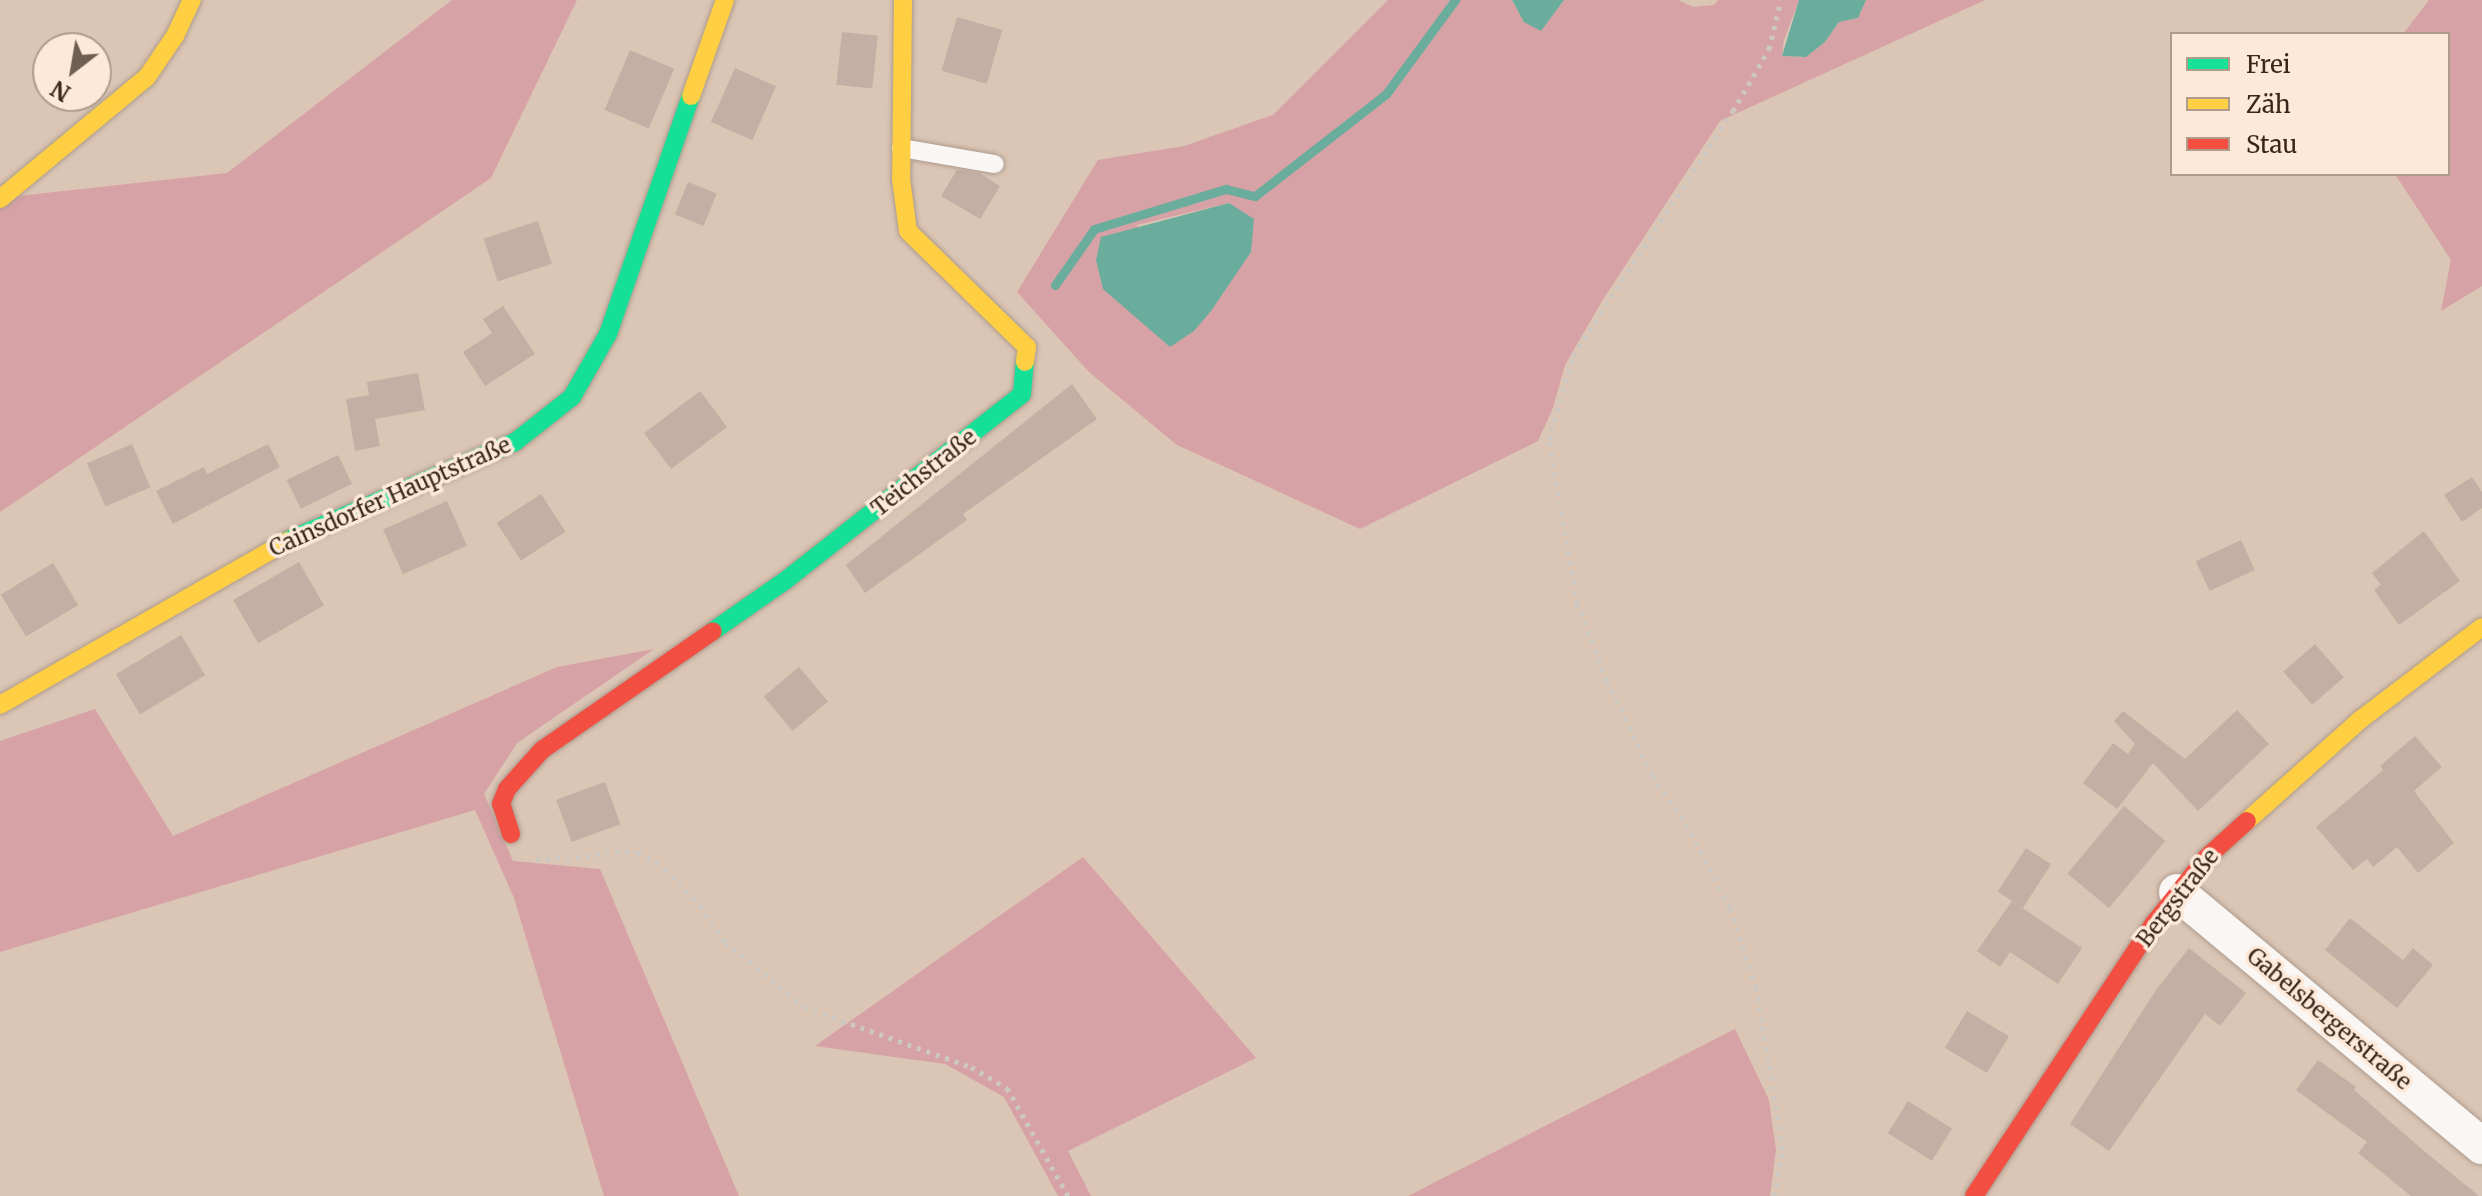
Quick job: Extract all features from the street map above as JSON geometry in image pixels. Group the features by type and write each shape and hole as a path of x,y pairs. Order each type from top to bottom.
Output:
{"street":[{"path":"0,199 147,77 175,36 192,0"},
{"name":"Cainsdorfer Hauptstraße","path":"0,705 293,537 515,442 572,397 608,334 725,0"},
{"name":"Teichstraße","path":"511,834 501,804 507,789 542,750 786,580 1022,394 1027,347 908,231 901,148 903,0"},
{"name":"Bergstraße","path":"1974,1196 2177,892 2206,858 2348,731 2482,627"},
{"name":"Gabelsbergerstraße","path":"2177,892 2482,1146"}],"lane":[{"path":"901,148 995,164"}],"path":[{"path":"1774,1196 1783,1149 1756,988 1730,907 1688,828 1652,775 1607,681 1577,604 1549,440 1573,356 1740,99 1769,49 1781,0"},
{"path":"511,834 515,852 537,859 576,858 615,851 638,852 665,868 700,905 725,942 804,1007 971,1067 1007,1088 1068,1196"}],"shaded area":[{"path":"452,0 577,0 491,178 0,512 0,198 227,173"},
{"path":"1388,0 1512,0 1525,22 1560,6 1564,0 1678,0 1693,7 1714,5 1718,0 1799,0 1784,40 1782,56 1805,57 1825,42 1839,22 1858,18 1866,0 1985,0 1720,121 1602,301 1565,365 1553,408 1538,441 1360,529 1177,445 1089,372 1017,292 1098,160 1184,146 1273,115","holes":["1229,203 1251,252 1194,331 1137,225"]},
{"path":"2429,0 2482,0 2482,286 2441,311 2451,260 2396,176 2450,176 2450,32 2405,32"},
{"path":"654,649 517,743 484,794 513,861 600,869 739,1196 604,1196 514,898 475,810 0,952 0,741 95,709 173,836 557,667"},
{"path":"1083,857 1256,1058 1068,1151 1091,1196 1058,1196 1004,1097 945,1064 815,1046"},
{"path":"1735,1029 1769,1100 1776,1150 1770,1196 1408,1196"}],"water":[{"path":"1512,0 1564,0 1541,31 1524,22"},
{"path":"1799,0 1866,0 1858,18 1839,22 1825,42 1806,57 1782,56"},
{"path":"1229,203 1254,219 1251,252 1194,331 1170,347 1103,289 1096,260 1101,237"}],"building":[{"path":"957,17 1002,30 987,84 942,71"},
{"path":"842,32 878,36 872,88 836,85"},
{"path":"630,50 674,69 649,129 605,110"},
{"path":"735,68 776,86 752,140 711,122"},
{"path":"957,170 979,173 1000,186 980,219 941,196"},
{"path":"688,182 717,194 704,226 675,214"},
{"path":"538,221 552,264 498,281 484,239"},
{"path":"503,306 535,354 485,386 463,352 492,333 483,319"},
{"path":"418,373 425,410 375,419 380,446 355,451 346,399 369,395 367,382"},
{"path":"1072,384 1097,419 963,514 967,520 865,593 846,565"},
{"path":"700,391 727,427 671,469 644,433"},
{"path":"132,444 150,487 105,506 87,463"},
{"path":"268,444 280,467 173,524 156,491 204,467 207,474"},
{"path":"338,455 352,484 301,509 287,480"},
{"path":"2472,477 2482,492 2482,508 2462,522 2444,495"},
{"path":"541,494 566,532 521,561 497,523"},
{"path":"447,501 467,546 403,574 383,529"},
{"path":"2424,531 2460,581 2399,625 2374,590 2381,585 2372,573"},
{"path":"2241,540 2255,570 2210,591 2196,561"},
{"path":"299,562 324,605 258,643 233,600"},
{"path":"53,563 78,605 26,636 1,594"},
{"path":"181,635 205,675 140,714 116,674"},
{"path":"2315,644 2344,677 2312,705 2283,672"},
{"path":"799,667 828,701 793,731 764,697"},
{"path":"2237,710 2269,744 2198,811 2153,763 2117,809 2083,783 2113,743 2128,754 2135,744 2114,721 2123,711 2185,759"},
{"path":"2415,736 2442,767 2414,791 2454,843 2418,873 2397,847 2373,867 2367,859 2353,870 2316,827 2383,770 2380,766"},
{"path":"605,782 620,824 572,842 556,800"},
{"path":"2124,806 2165,841 2109,908 2067,873"},
{"path":"2026,848 2051,864 2023,908 1998,892"},
{"path":"2012,901 2082,948 2058,984 2010,952 2000,967 1977,951"},
{"path":"2350,918 2403,960 2413,948 2433,965 2397,1008 2325,950"},
{"path":"2189,948 2246,993 2220,1026 2205,1014 2109,1151 2070,1124 2156,990"},
{"path":"1967,1011 2009,1036 1987,1073 1945,1048"},
{"path":"2318,1060 2356,1087 2354,1090 2479,1196 2411,1196 2358,1153 2367,1142 2296,1090"},
{"path":"1908,1101 1952,1129 1932,1161 1888,1133"}],"waterway":[{"path":"1055,285 1094,229 1226,189 1255,196 1386,94 1455,0"}],"traffic: fast":[{"path":"287,541 515,442 572,397 608,334 691,96"},
{"path":"713,631 786,580 1022,394 1025,362"}],"traffic: slow":[{"path":"0,199 147,77 175,36 192,0"},
{"path":"691,96 725,0"},
{"path":"903,0 901,179 908,231 1027,347 1025,362"},
{"path":"0,705 287,541"},
{"path":"2247,821 2360,720 2482,627"}],"traffic: jam":[{"path":"511,834 501,804 507,789 542,750 713,631"},
{"path":"1974,1196 2155,922 2206,858 2247,821"}]}
